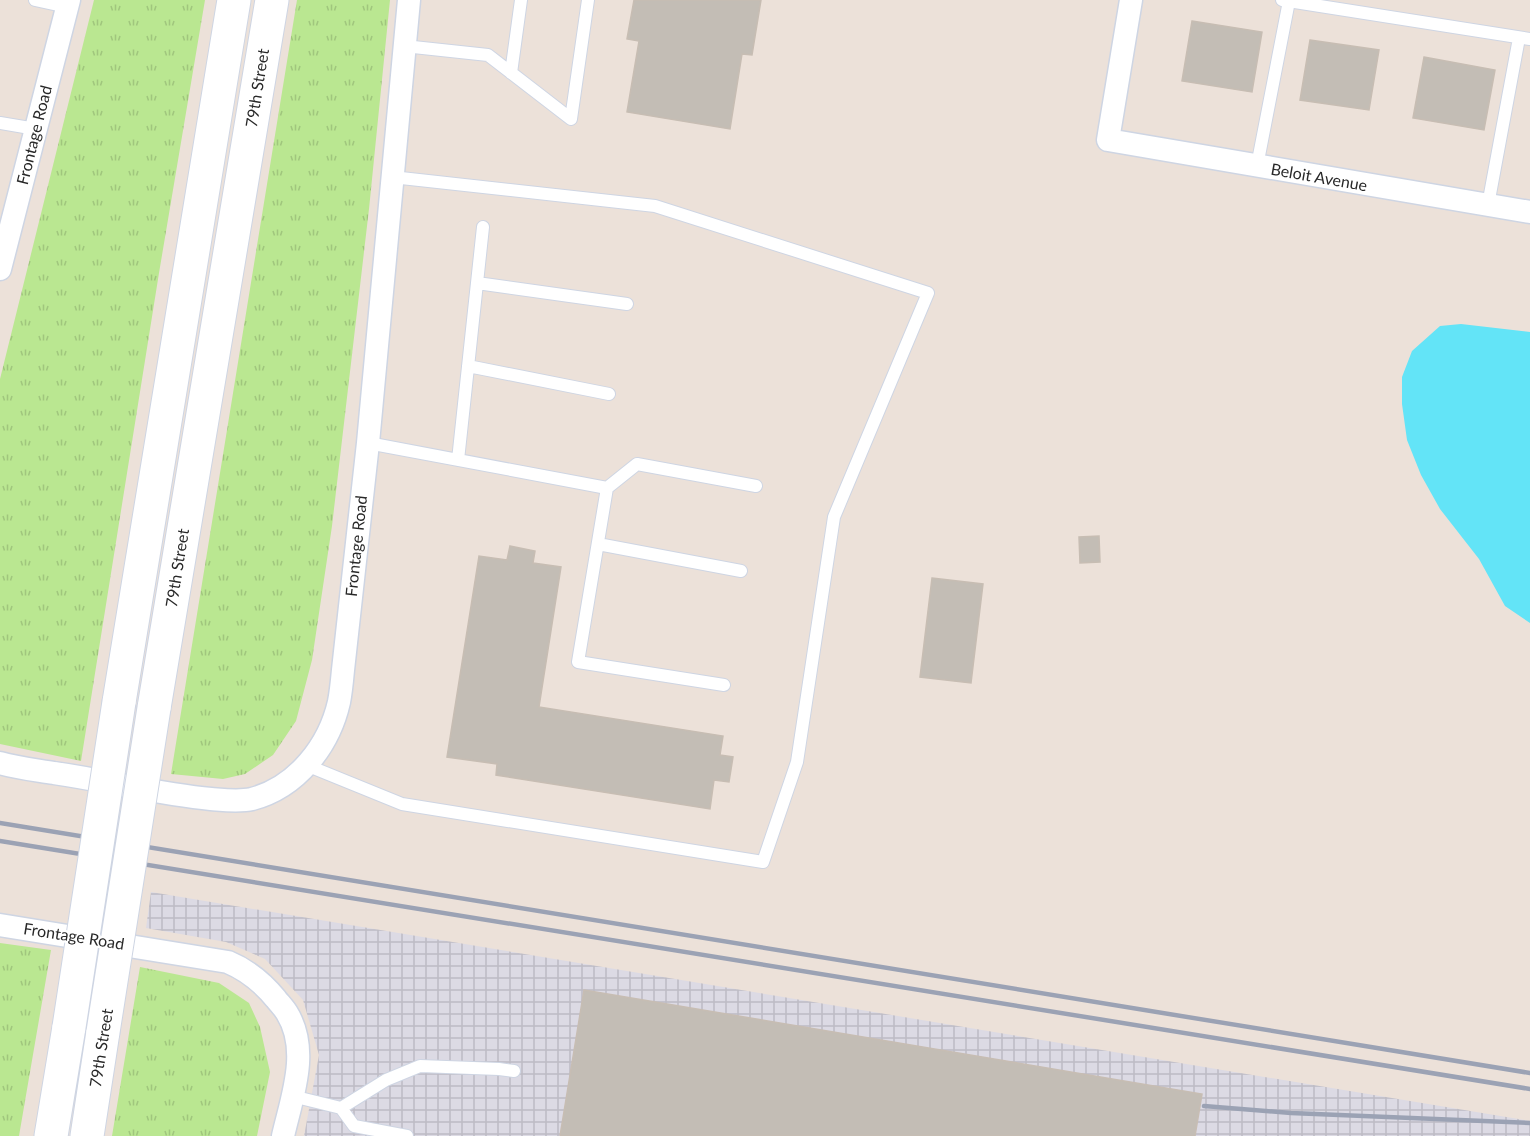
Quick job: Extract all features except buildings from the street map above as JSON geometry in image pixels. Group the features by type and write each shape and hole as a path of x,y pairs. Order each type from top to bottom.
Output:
{"main road":[{"path":"51,1136 119,702 234,0"},
{"name":"79th Street","path":"87,1136 154,708 272,0"}],"street":[{"name":"Frontage Road","path":"0,763 180,796 226,800 250,799 275,790 291,779 322,745 339,701 368,443 409,0"},
{"name":"Beloit Avenue","path":"1131,0 1108,140 1530,212"},
{"name":"Frontage Road","path":"0,269 68,3"},
{"name":"Frontage Road","path":"0,925 228,962 242,968 268,990 288,1014 298,1046 298,1064 283,1136"}],"lane":[{"path":"35,0 68,3"},
{"path":"511,73 521,0"},
{"path":"404,46 488,56 572,119 588,0"},
{"path":"1257,166 1286,1 1524,38 1488,205"},
{"path":"0,123 36,129"},
{"path":"306,765 402,804 763,862 796,762 834,516 928,292 655,206 392,177"},
{"path":"458,460 483,227"},
{"path":"477,283 627,304"},
{"path":"468,366 609,394"},
{"path":"368,443 607,488"},
{"path":"724,685 578,662 607,488 637,464 756,486"},
{"path":"598,544 741,571"},
{"path":"292,1096 341,1108 386,1080 420,1066 514,1071"},
{"path":"341,1108 353,1131 407,1136"}],"shaded area":[{"path":"151,892 1530,1121 1530,1136 304,1136 319,1055 303,1000 265,959 226,942 146,928"}],"green space":[{"path":"94,0 205,0 81,761 0,744 0,379"},
{"path":"297,0 390,0 369,209 332,526 312,660 296,721 273,755 245,774 223,779 171,774"},
{"path":"0,943 51,950 19,1136 0,1136"},
{"path":"140,967 219,983 249,1003 260,1027 270,1072 257,1136 112,1136"}],"water":[{"path":"1461,324 1530,332 1530,623 1505,606 1479,559 1440,509 1421,475 1407,440 1402,404 1402,377 1412,351 1440,326"}],"railway":[{"path":"0,823 1530,1073"},
{"path":"0,841 1530,1089"},
{"path":"1204,1106 1291,1113 1530,1123"}]}
